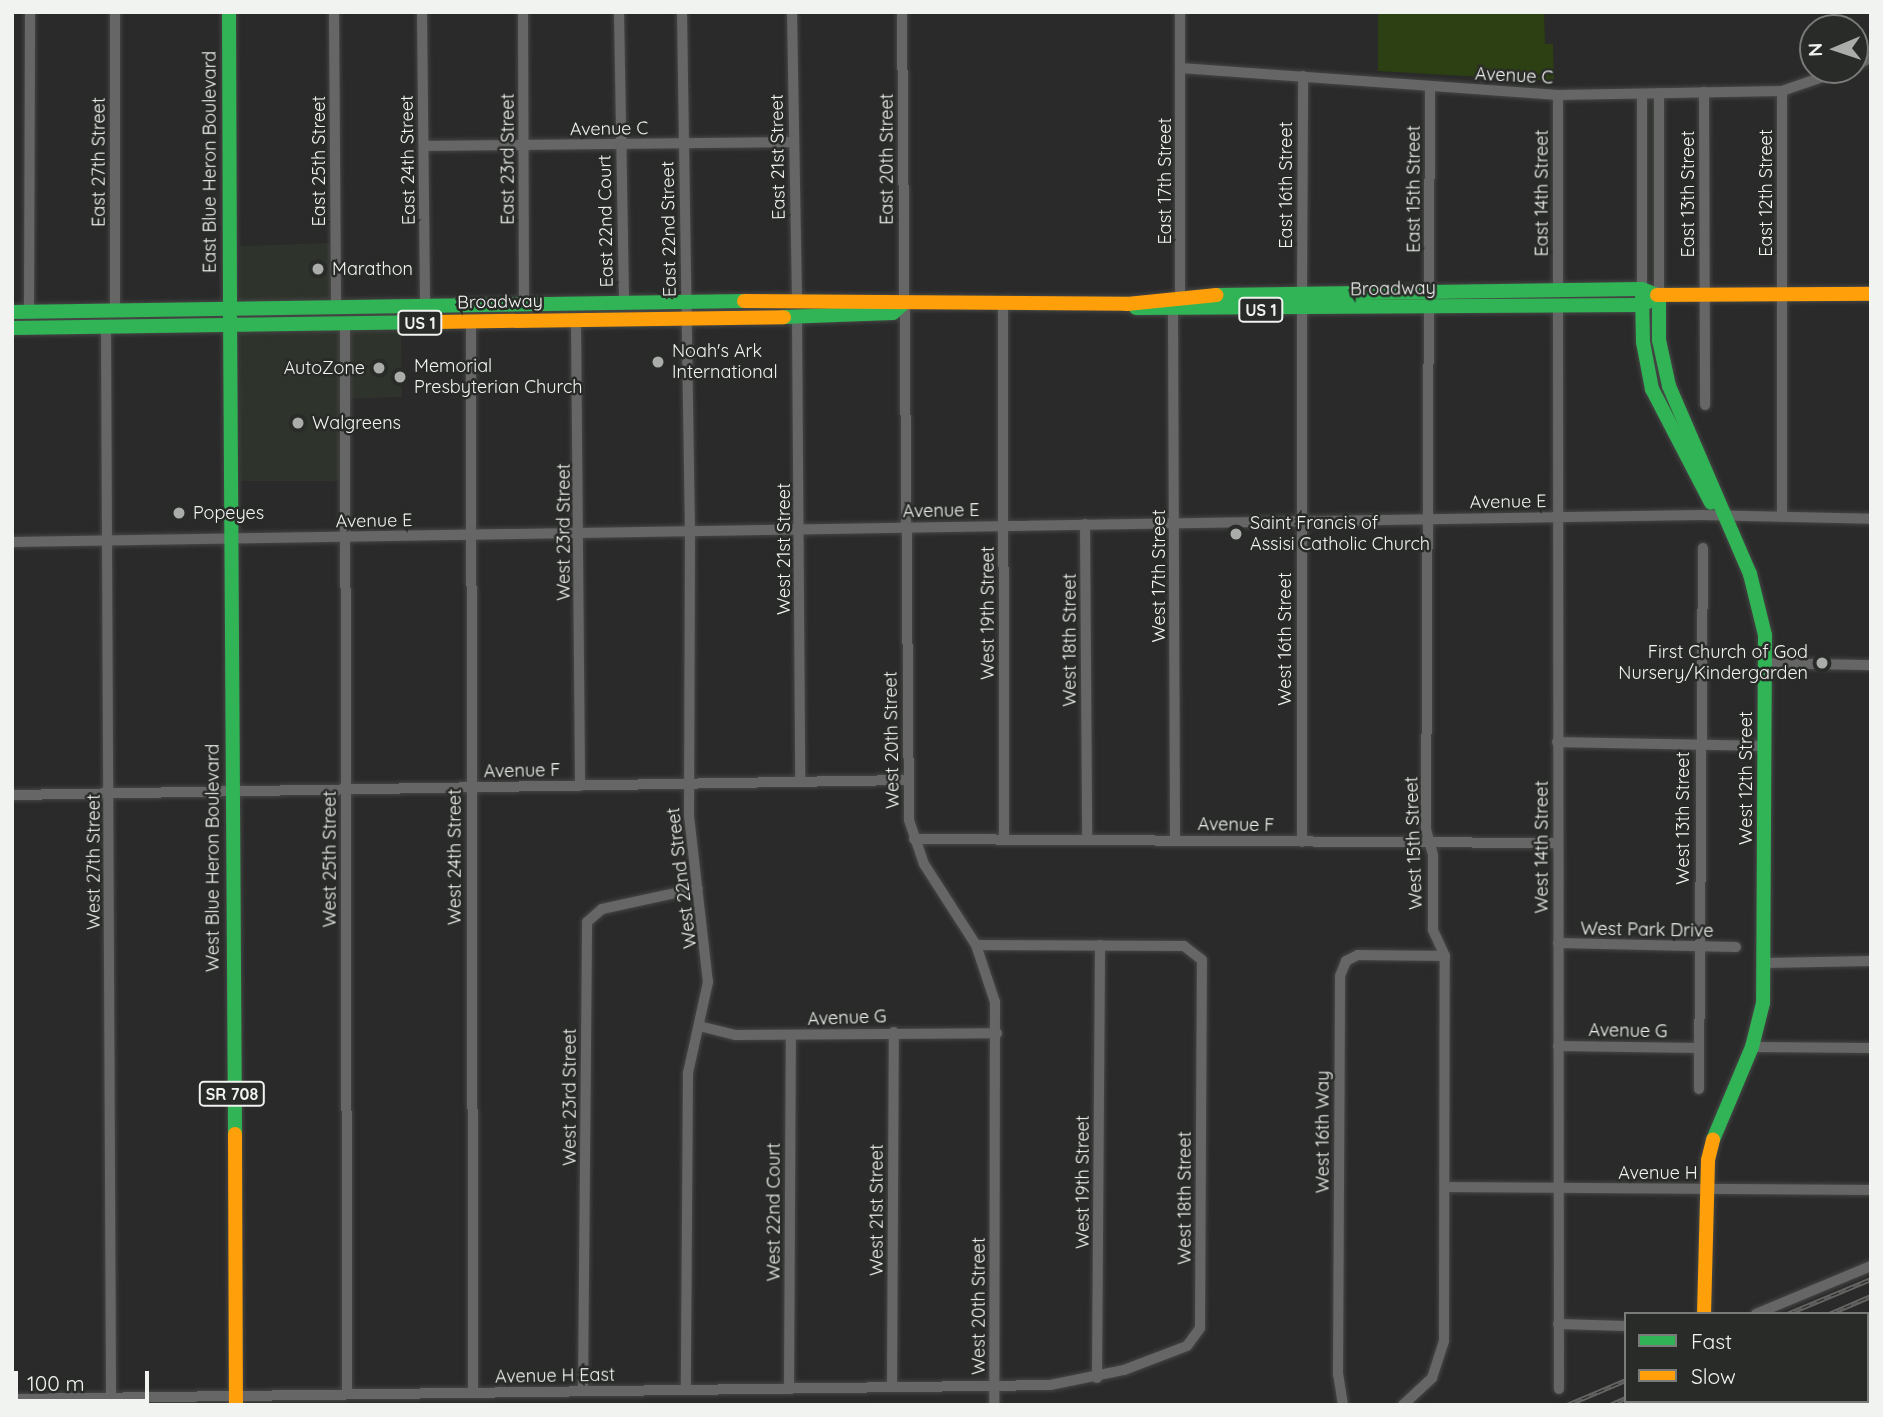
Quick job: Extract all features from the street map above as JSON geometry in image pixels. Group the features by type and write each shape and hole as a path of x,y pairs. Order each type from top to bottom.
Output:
{"main road":[{"name":"East Blue Heron Boulevard","path":"229,12 230,318"},
{"name":"Broadway","path":"1127,304 1180,295 1302,293 1642,289 1659,296 1871,294"},
{"name":"West 12th Street","path":"1642,289 1644,357 1657,404 1702,491 1721,515"},
{"name":"Broadway","path":"12,312 115,312 345,324 797,317 893,313 902,305 1003,303 1127,304 1172,311 1642,305 1659,296"},
{"name":"West 12th Street","path":"1659,296 1664,371 1721,515 1756,592 1765,663 1765,963 1763,1003 1752,1048"},
{"name":"Broadway","path":"12,328 106,328 336,309 895,299 902,305"},
{"path":"12,321 29,312"},
{"name":"West Blue Heron Boulevard","path":"230,318 235,1400"},
{"path":"1704,1312 1706,1189 1716,1129 1752,1048"}],"street":[{"path":"29,312 30,12"},
{"name":"East 27th Street","path":"115,12 115,312"},
{"name":"East 25th Street","path":"334,12 336,309"},
{"name":"East 24th Street","path":"422,12 425,307"},
{"name":"East 23rd Street","path":"523,12 524,305"},
{"name":"East 22nd Court","path":"619,12 624,303"},
{"name":"East 22nd Street","path":"682,12 686,319"},
{"name":"East 21st Street","path":"792,12 797,300"},
{"name":"East 20th Street","path":"902,12 902,305"},
{"name":"East 17th Street","path":"1180,12 1180,295"},
{"name":"Avenue C","path":"1180,68 1558,95 1782,91 1802,84"},
{"name":"East 16th Street","path":"1302,293 1303,76"},
{"name":"East 15th Street","path":"1429,292 1430,87"},
{"name":"East 12th Street","path":"1782,91 1783,295"},
{"name":"East 13th Street","path":"1704,92 1704,295"},
{"name":"East 13th Street","path":"1659,93 1659,296"},
{"path":"1642,94 1642,289"},
{"name":"East 14th Street","path":"1558,95 1559,290"},
{"name":"Avenue C","path":"424,146 794,142"},
{"name":"West 15th Street","path":"1403,1405 1426,1385 1438,1367 1444,1341 1445,956 1433,930 1429,841 1429,292"},
{"path":"1704,295 1705,405"},
{"path":"1782,517 1783,295"},
{"name":"West 19th Street","path":"1003,303 1004,839"},
{"name":"West 20th Street","path":"902,305 906,528 906,780 914,839 924,864 976,945 992,987 997,1033 994,1405"},
{"name":"West 14th Street","path":"1558,306 1559,1389"},
{"name":"West 16th Street","path":"1302,309 1302,842"},
{"name":"West 17th Street","path":"1172,311 1175,840"},
{"name":"West 21st Street","path":"797,317 800,782"},
{"name":"West 22nd Street","path":"686,319 690,531 688,784 708,982 688,1073 686,1390"},
{"name":"West 23rd Street","path":"576,320 580,533 580,786"},
{"name":"West 24th Street","path":"471,322 473,1393"},
{"name":"West 25th Street","path":"345,324 347,1394"},
{"name":"West 27th Street","path":"106,328 111,1397"},
{"name":"Avenue E","path":"12,542 1557,517 1721,515 1871,519"},
{"name":"West 18th Street","path":"1085,524 1087,839"},
{"name":"West 13th Street","path":"1699,1089 1703,548"},
{"path":"1765,663 1871,665"},
{"path":"1557,742 1765,746"},
{"name":"Avenue F","path":"12,795 906,780"},
{"name":"Avenue F","path":"914,839 1558,843"},
{"name":"West 23rd Street","path":"583,1391 587,922 602,909 698,888"},
{"name":"West Park Drive","path":"1558,943 1736,947"},
{"path":"976,945 1100,945"},
{"name":"West 19th Street","path":"1097,1378 1100,945"},
{"name":"West 18th Street","path":"1097,1378 1188,1346 1199,1334 1203,966 1196,951 1184,946 1100,945"},
{"name":"West 16th Way","path":"1343,1405 1338,1375 1340,976 1346,961 1358,955 1445,956"},
{"path":"1765,963 1871,961"},
{"name":"Avenue G","path":"699,1026 735,1035 997,1033"},
{"name":"West 21st Street","path":"891,1387 894,1032"},
{"name":"West 22nd Court","path":"789,1388 791,1035"},
{"name":"Avenue G","path":"1558,1046 1698,1048"},
{"path":"1752,1048 1871,1048"},
{"name":"Avenue H","path":"1446,1186 1871,1190"},
{"path":"1761,1312 1871,1266"},
{"path":"1558,1324 1624,1326"},
{"name":"Avenue H East","path":"12,1399 111,1397 235,1400 347,1394 994,1386 1097,1378"}],"shaded area":[{"path":"330,243 331,331 401,331 402,397 338,399 340,481 240,481 240,246"}],"green space":[{"path":"1378,12 1544,12 1545,44 1553,44 1554,81 1378,71"}],"railway":[{"path":"1792,1312 1871,1279"},
{"path":"1834,1312 1871,1296"},
{"path":"1567,1405 1624,1381"},
{"path":"1610,1405 1624,1399"}],"traffic: fast":[{"path":"229,12 230,311"},
{"path":"1217,295 1642,289 1657,295"},
{"path":"1642,294 1643,342 1652,389 1711,503"},
{"path":"1659,296 1659,340 1669,386 1750,574 1765,635 1763,1003 1752,1047 1713,1140"},
{"path":"1136,308 1642,305 1659,296"},
{"path":"12,312 744,301"},
{"path":"784,317 893,313 902,305"},
{"path":"230,311 235,1134"},
{"path":"12,328 435,322"}],"traffic: slow":[{"path":"1657,295 1871,294"},
{"path":"744,301 1127,304 1217,295"},
{"path":"435,322 784,317"},
{"path":"235,1134 236,1405"},
{"path":"1704,1312 1708,1160 1713,1140"},
{"path":"1704,1405 1708,1403"}],"place":[{"name":"Marathon","path":"318,269"},
{"name":"Noah's Ark International","path":"658,362"},
{"name":"AutoZone","path":"379,368"},
{"name":"Memorial Presbyterian Church","path":"400,377"},
{"name":"Walgreens","path":"298,423"},
{"name":"Popeyes","path":"179,513"},
{"name":"Saint Francis of Assisi Catholic Church","path":"1236,534"},
{"name":"First Church of God Nursery/Kindergarden","path":"1822,663"}]}
